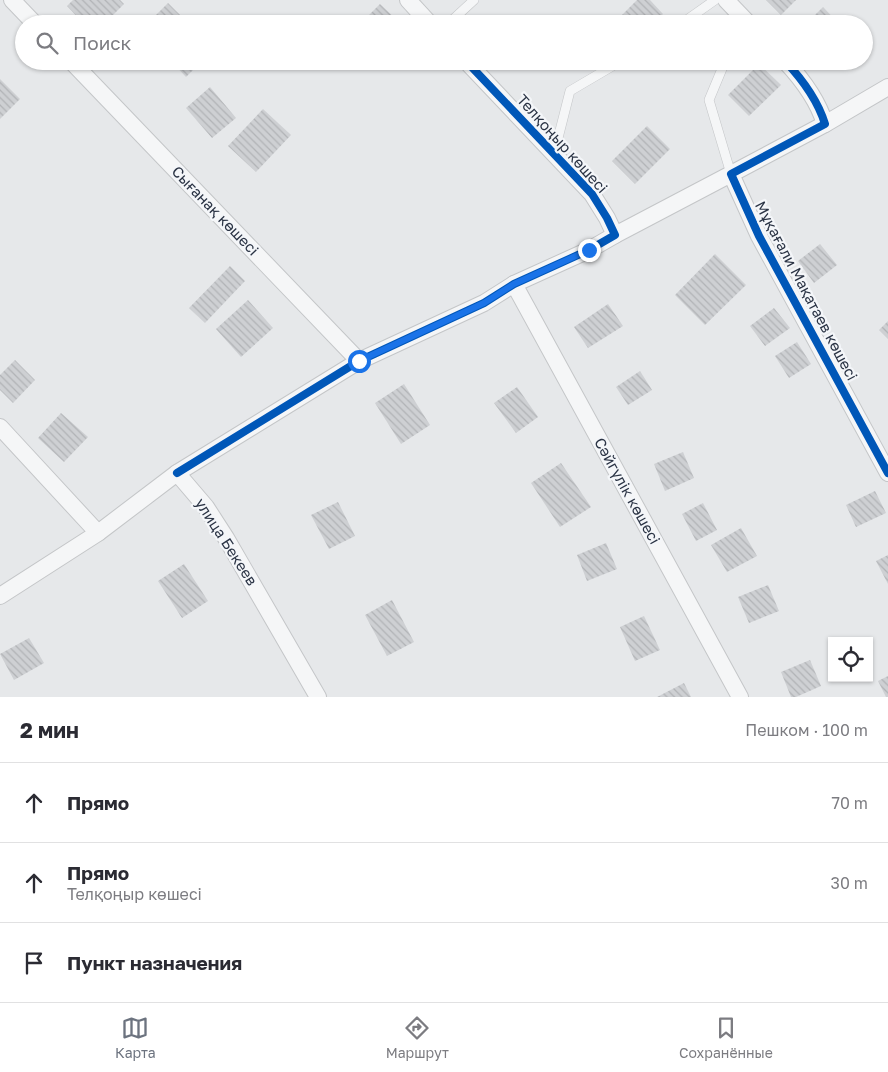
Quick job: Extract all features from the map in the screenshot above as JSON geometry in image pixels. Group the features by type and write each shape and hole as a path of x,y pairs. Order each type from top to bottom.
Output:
{"street":[{"path":"12,0 26,15"},
{"path":"408,0 422,15"},
{"path":"726,0 740,15"},
{"name":"Сығанақ көшесі","path":"80,70 359,361"},
{"name":"Телқоңыр көшесі","path":"475,70 592,194 615,235"},
{"path":"793,70 821,113 825,124"},
{"path":"0,596 98,533 177,474 359,361 484,303 514,284 589,250 825,124 888,87"},
{"name":"Мұқағали Мақатаев көшесі","path":"732,174 759,236 888,473"},
{"name":"Сәйгүлік көшесі","path":"514,284 740,697"},
{"path":"0,427 98,533"},
{"name":"улица Бекеев","path":"177,474 206,507 226,538 318,697"}],"lane":[{"path":"458,15 474,0"},
{"path":"694,15 715,0"},
{"path":"554,154 570,91 606,70"},
{"path":"722,70 709,100 732,174"}],"building":[{"path":"73,0 120,0 124,4 113,15 76,15 67,6"},
{"path":"637,0 650,0 663,14 662,15 622,15"},
{"path":"766,0 796,0 781,15"},
{"path":"168,3 180,15 156,15"},
{"path":"380,4 392,15 369,15"},
{"path":"823,7 831,15 815,15"},
{"path":"179,70 193,70 186,77"},
{"path":"753,70 765,70 781,85 749,116 728,95"},
{"path":"0,79 20,99 0,119"},
{"path":"210,87 236,118 212,138 186,108"},
{"path":"263,109 291,135 256,172 228,146"},
{"path":"647,126 670,149 635,184 612,161"},
{"path":"820,244 837,265 814,283 798,261"},
{"path":"715,254 746,285 705,325 675,295"},
{"path":"230,266 245,281 205,323 189,308"},
{"path":"248,300 273,328 241,357 216,329"},
{"path":"608,304 623,326 588,348 574,327"},
{"path":"774,308 790,328 765,346 750,326"},
{"path":"888,321 888,339 879,330"},
{"path":"797,342 811,364 789,378 775,356"},
{"path":"15,360 35,380 13,403 0,390 0,375"},
{"path":"640,371 652,390 628,405 616,387"},
{"path":"404,384 430,425 401,444 375,403"},
{"path":"517,387 538,417 516,433 494,403"},
{"path":"61,413 88,437 64,462 38,438"},
{"path":"683,452 694,478 665,491 654,464"},
{"path":"561,463 591,507 560,527 531,483"},
{"path":"875,491 886,513 856,527 846,505"},
{"path":"338,502 355,536 329,549 311,515"},
{"path":"703,503 717,530 696,541 682,514"},
{"path":"741,528 757,556 727,572 711,545"},
{"path":"606,543 617,569 587,581 577,555"},
{"path":"888,555 888,584 876,561"},
{"path":"184,564 208,601 182,618 158,581"},
{"path":"768,585 779,611 749,623 738,597"},
{"path":"392,600 414,642 387,656 365,615"},
{"path":"644,616 660,650 635,661 620,627"},
{"path":"29,638 44,663 14,680 0,654"},
{"path":"810,660 821,686 796,697 791,697 781,672"},
{"path":"888,676 888,697 886,697 878,681"},
{"path":"684,683 691,697 657,697"}],"cycle path":[{"path":"177,473 359,361 484,303 514,284 589,250 615,235 592,194 475,70"},
{"path":"793,70 808,90 825,124 731,174 759,236 888,473"}],"route":[{"path":"359,361 484,303 514,284 589,250"}]}
